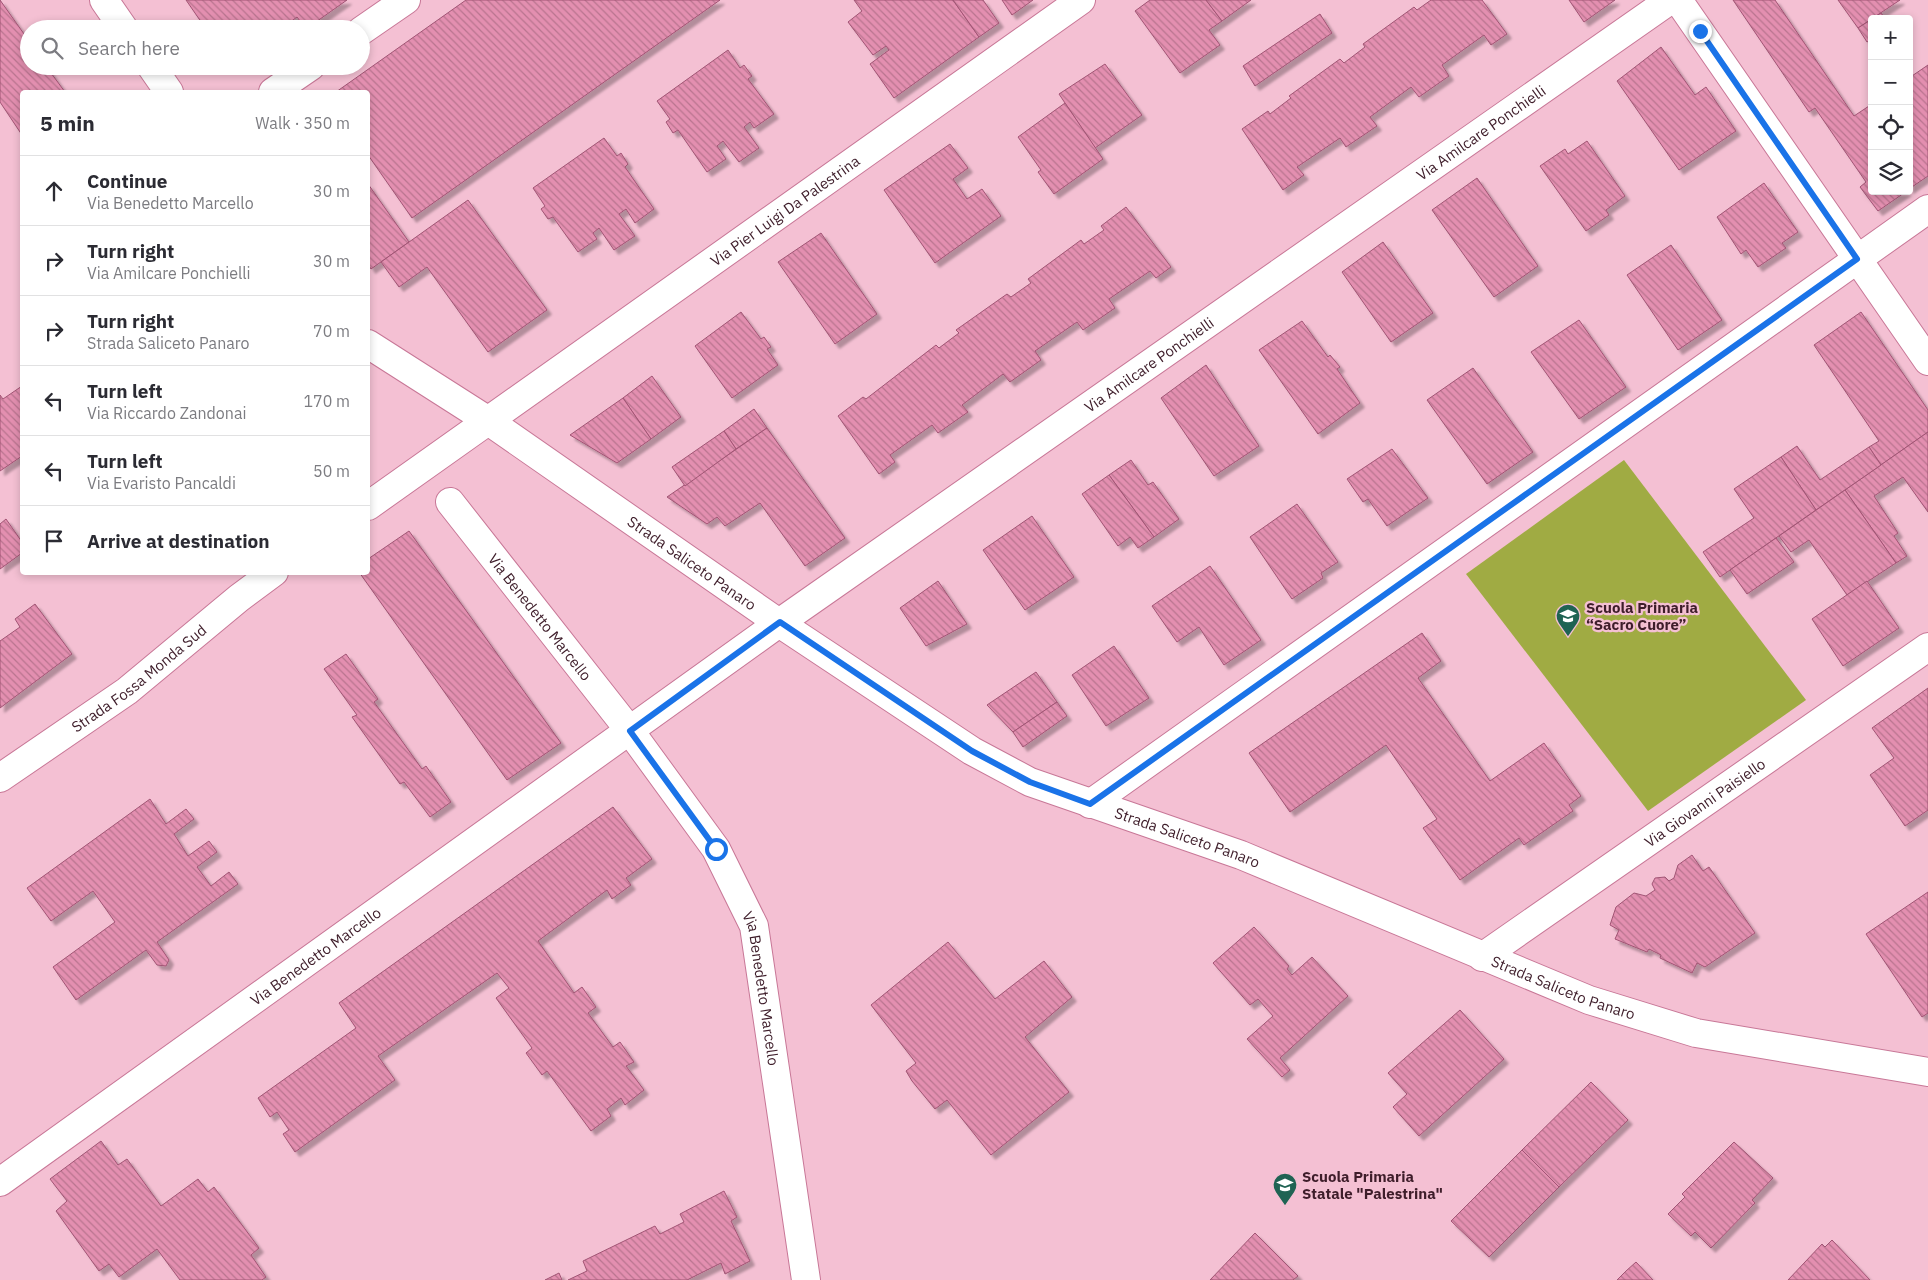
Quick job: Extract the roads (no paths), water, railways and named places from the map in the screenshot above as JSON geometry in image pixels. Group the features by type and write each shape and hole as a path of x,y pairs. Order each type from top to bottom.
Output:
{"street":[{"path":"104,0 118,20"},
{"path":"370,25 406,0"},
{"name":"Via Pier Luigi Da Palestrina","path":"487,420 1082,0"},
{"name":"Via Amilcare Ponchielli","path":"630,731 780,622 1670,0"},
{"path":"1678,0 1928,362"},
{"path":"157,75 168,90"},
{"path":"276,90 298,75"},
{"path":"1090,804 1928,209"},
{"name":"Strada Saliceto Panaro","path":"370,345 487,420 780,622 972,751 1030,782 1241,855 1589,1000 1696,1033 1928,1072"},
{"path":"370,505 487,420"},
{"name":"Via Benedetto Marcello","path":"450,502 630,731 716,849 754,926 806,1280"},
{"name":"Strada Fossa Monda Sud","path":"0,778 127,691 239,598 270,575"},
{"name":"Via Giovanni Paisiello","path":"1482,957 1928,647"},
{"name":"Via Benedetto Marcello","path":"0,1182 630,731"}],"place":[{"name":"Scuola Primaria “Sacro Cuore”","path":"1568,637"},
{"name":"Scuola Primaria Statale \"Palestrina\"","path":"1285,1206"}]}
